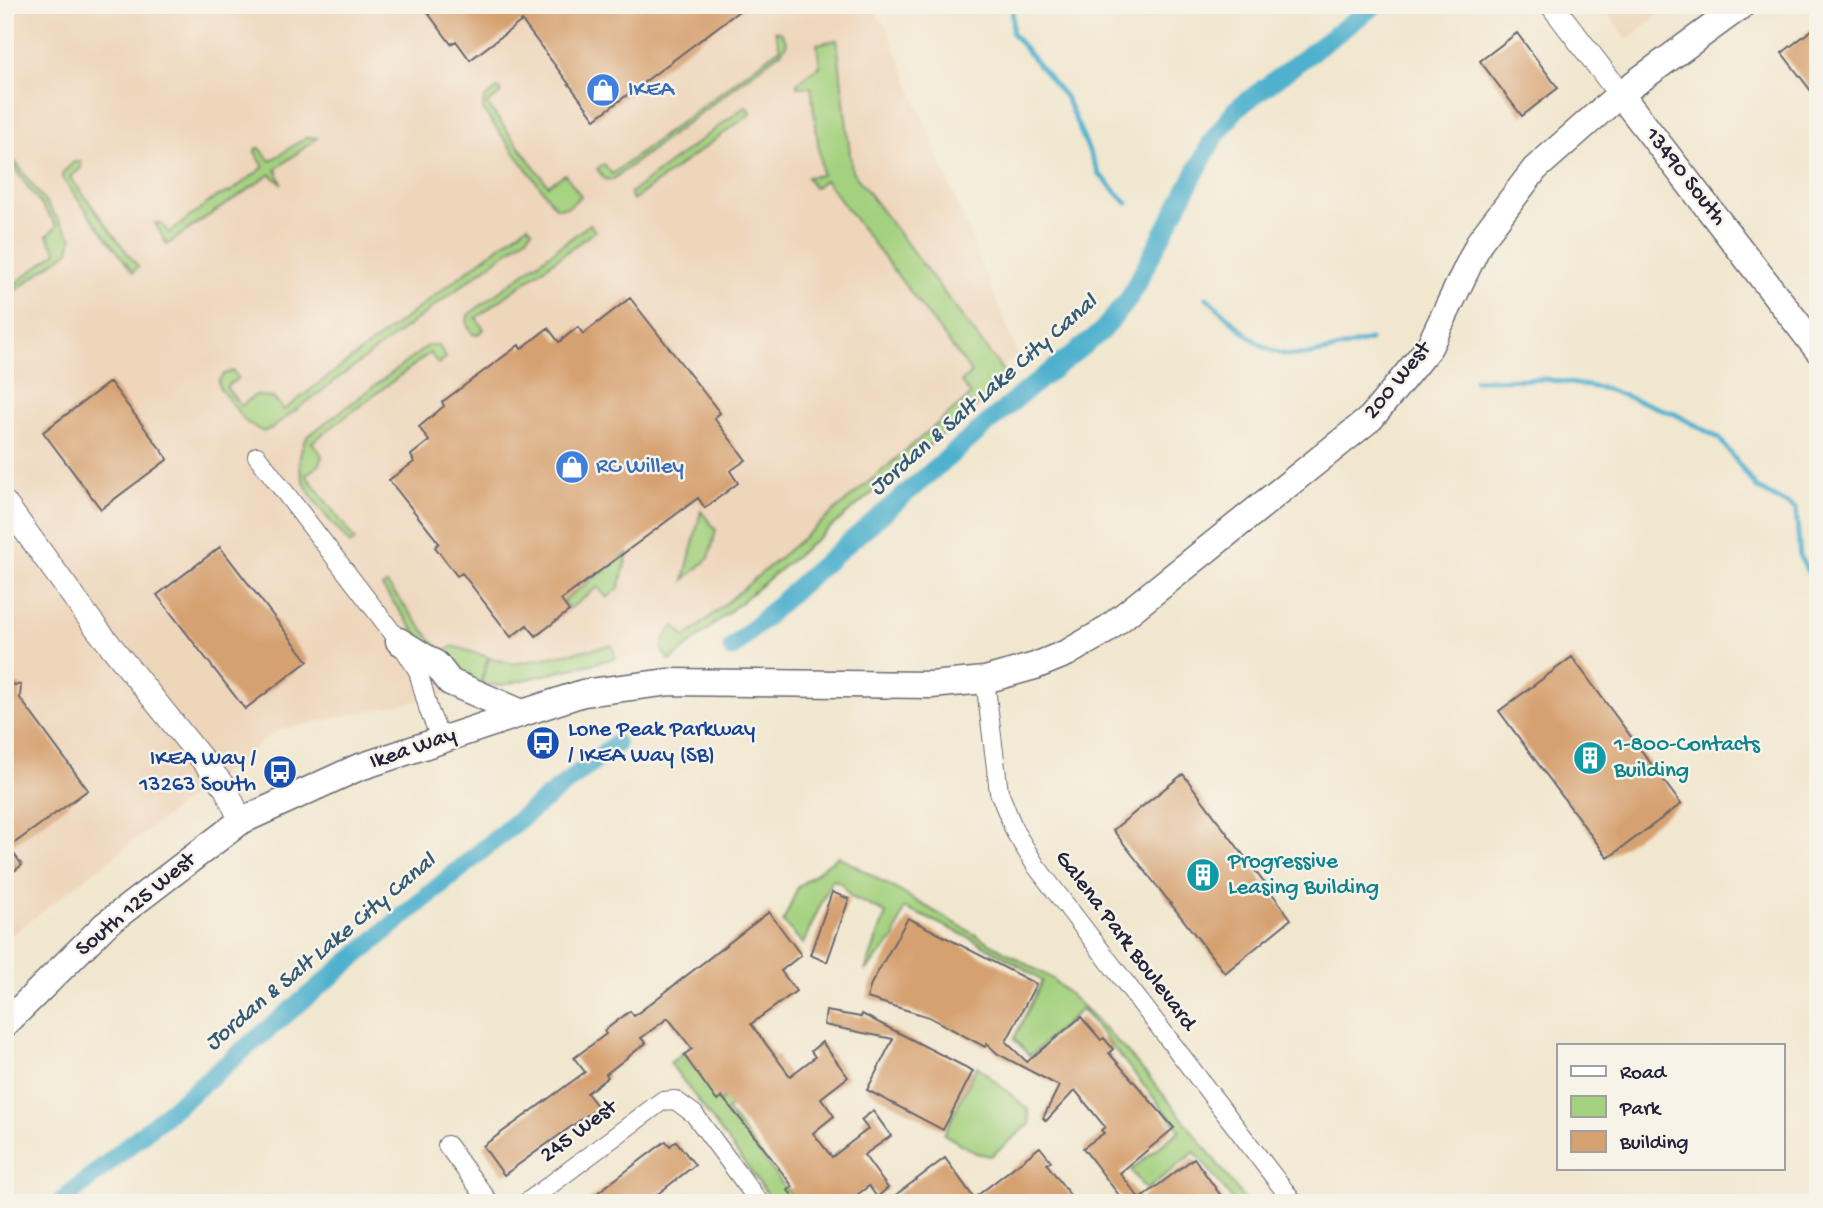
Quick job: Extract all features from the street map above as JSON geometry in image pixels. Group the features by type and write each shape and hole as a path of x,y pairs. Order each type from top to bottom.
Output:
{"main road":[{"name":"200 West","path":"985,680 1035,666 1067,653 1105,631 1371,418 1429,347 1480,241 1535,169 1620,94 1742,5"},
{"name":"13490 South","path":"1620,94 1818,350"},
{"path":"399,641 436,664 450,682 522,713"},
{"name":"Ikea Way","path":"241,821 357,768 583,693 669,682 931,685 985,680"},
{"name":"South 125 West","path":"5,1024 105,925 241,821"}],"street":[{"name":"13490 South","path":"1552,5 1620,94"},
{"path":"257,456 399,641 418,671 429,711 441,739"},
{"path":"5,503 94,625 226,789 241,821"},
{"name":"Galena Park Boulevard","path":"985,680 999,792 1015,832 1036,866 1293,1203"},
{"name":"245 West","path":"526,1203 662,1101 675,1100 694,1114 760,1203"},
{"path":"447,1145 490,1203"}],"shaded area":[{"path":"5,5 869,5 887,28 1018,355 692,644 278,730 5,940"},
{"path":"1601,5 1672,5 1627,39"}],"green space":[{"path":"775,31 781,32 787,43 782,51 612,180 605,179 597,169 604,164 612,174 780,48"},
{"path":"837,40 852,171 1009,379 670,661 662,651 666,637 675,626 685,638 971,395 961,382 972,373 825,180 814,188 807,177 822,175 811,87 797,87 797,83 819,66 820,68 817,44"},
{"path":"499,88 502,92 487,104 548,185 565,174 581,196 568,207 556,208 483,110 484,99"},
{"path":"746,106 751,113 633,200 630,193"},
{"path":"307,137 317,138 276,169 282,184 270,174 167,245 155,223 161,223 169,233 216,197 230,192 264,167 255,152 256,148 260,148 270,161"},
{"path":"5,148 72,238 69,251 5,298 5,291 57,252 47,236 57,226 5,156"},
{"path":"74,162 81,162 81,168 70,177 138,267 133,272 62,178 63,172"},
{"path":"590,224 595,231 476,318 484,329 477,335 473,334 467,325 468,315"},
{"path":"528,225 532,230 528,236 272,428 263,432 246,422 219,387 218,381 224,374 233,371 238,378 226,387 241,406 255,395 273,398 284,410"},
{"path":"429,345 439,346 446,358 438,364 430,353 312,442 322,455 320,464 306,475 355,540 350,544 310,493 300,465 301,451 308,436"},
{"path":"701,511 716,530 709,558 684,580"},
{"path":"628,553 619,588 607,598 598,587 569,609 563,601"},
{"path":"387,584 442,653 453,646 488,657 479,686 469,683 471,674 441,666 382,587"},
{"path":"612,645 616,658 503,685 481,685 489,658 514,664"},
{"path":"838,856 1051,978 1106,1029 1131,1057 1179,1114 1247,1203 1235,1203 1195,1152 1146,1190 1131,1170 1180,1130 1082,1009 1030,1056 1014,1039 1042,981 993,950 904,908 894,939 865,971 886,913 851,897 841,883 832,879 803,944 783,922 798,887"},
{"path":"683,1053 720,1101 777,1058 779,1070 727,1110 797,1203 774,1203 670,1063"},
{"path":"977,1066 1028,1109 1030,1124 991,1156 976,1153 944,1134"}],"building":[{"name":"IKEA","path":"422,5 747,5 595,119 522,21 470,60 456,41 451,44"},
{"path":"1818,25 1818,100 1782,53"},
{"path":"1517,33 1558,88 1522,116 1480,61"},
{"name":"RC Willey","path":"630,298 720,413 714,418 746,460 730,471 738,483 705,508 698,498 561,600 569,611 536,636 527,625 511,637 462,573 457,576 435,547 439,543 389,480 414,462 411,455 429,441 419,427 444,406 442,402 519,345 521,349 548,328 559,342 578,327 583,334"},
{"path":"110,382 168,459 101,509 43,432"},
{"path":"220,547 308,661 245,709 157,595"},
{"name":"1-800-Contacts Building","path":"1572,657 1681,804 1608,858 1499,711"},
{"path":"5,684 21,685 20,698 88,790 9,847 22,865 5,878"},
{"name":"Progressive Leasing Building","path":"1183,774 1291,919 1225,973 1113,830"},
{"path":"832,892 849,899 827,962 810,955"},
{"path":"769,912 801,955 781,971 796,991 751,1024 790,1076 815,1057 811,1051 822,1042 848,1077 821,1098 834,1116 813,1133 832,1157 868,1129 861,1120 873,1111 891,1136 864,1155 888,1188 877,1197 869,1186 846,1203 797,1203 788,1190 793,1187 760,1143 722,1097 717,1101 684,1055 692,1049 668,1018 641,1038 646,1043 606,1074 608,1077 587,1093 598,1107 504,1175 483,1146 585,1072 574,1058 606,1034 604,1031 630,1011 634,1016"},
{"path":"908,918 1036,984 1006,1042 1027,1062 1081,1017 1101,1040 1104,1038 1113,1049 1109,1053 1174,1128 1120,1173 1140,1199 1194,1158 1226,1203 1125,1203 1083,1148 1104,1133 1101,1130 1105,1127 1075,1090 1046,1121 1043,1118 1059,1086 998,1054 987,1044 985,1047 929,1017 867,998 871,984"},
{"path":"826,1011 861,1017 862,1014 973,1071 943,1130 867,1090 893,1039 824,1025"},
{"path":"666,1141 670,1146 676,1141 695,1165 646,1203 584,1203"},
{"path":"1040,1147 1051,1161 1047,1164 1076,1203 885,1203 945,1158 974,1198"}],"waterway":[{"path":"1013,5 1012,33 1066,98 1099,174 1127,203"},
{"name":"Jordan & Salt Lake City Canal","path":"732,648 810,576 1023,393 1101,332 1128,300 1212,141 1236,109 1375,5"},
{"path":"1206,297 1248,335 1279,353 1314,354 1370,340"},
{"path":"1475,380 1545,379 1606,389 1675,414 1719,438 1757,488 1796,509 1800,557 1818,590"},
{"name":"Jordan & Salt Lake City Canal","path":"60,1203 516,822 616,744"}],"place":[{"name":"IKEA","path":"603,90"},
{"name":"RC Willey","path":"572,467"},
{"name":"Lone Peak Parkway / IKEA Way (SB)","path":"543,743"},
{"name":"1-800-Contacts Building","path":"1590,758"},
{"name":"IKEA Way / 13263 South","path":"280,772"},
{"name":"Progressive Leasing Building","path":"1203,875"}]}
